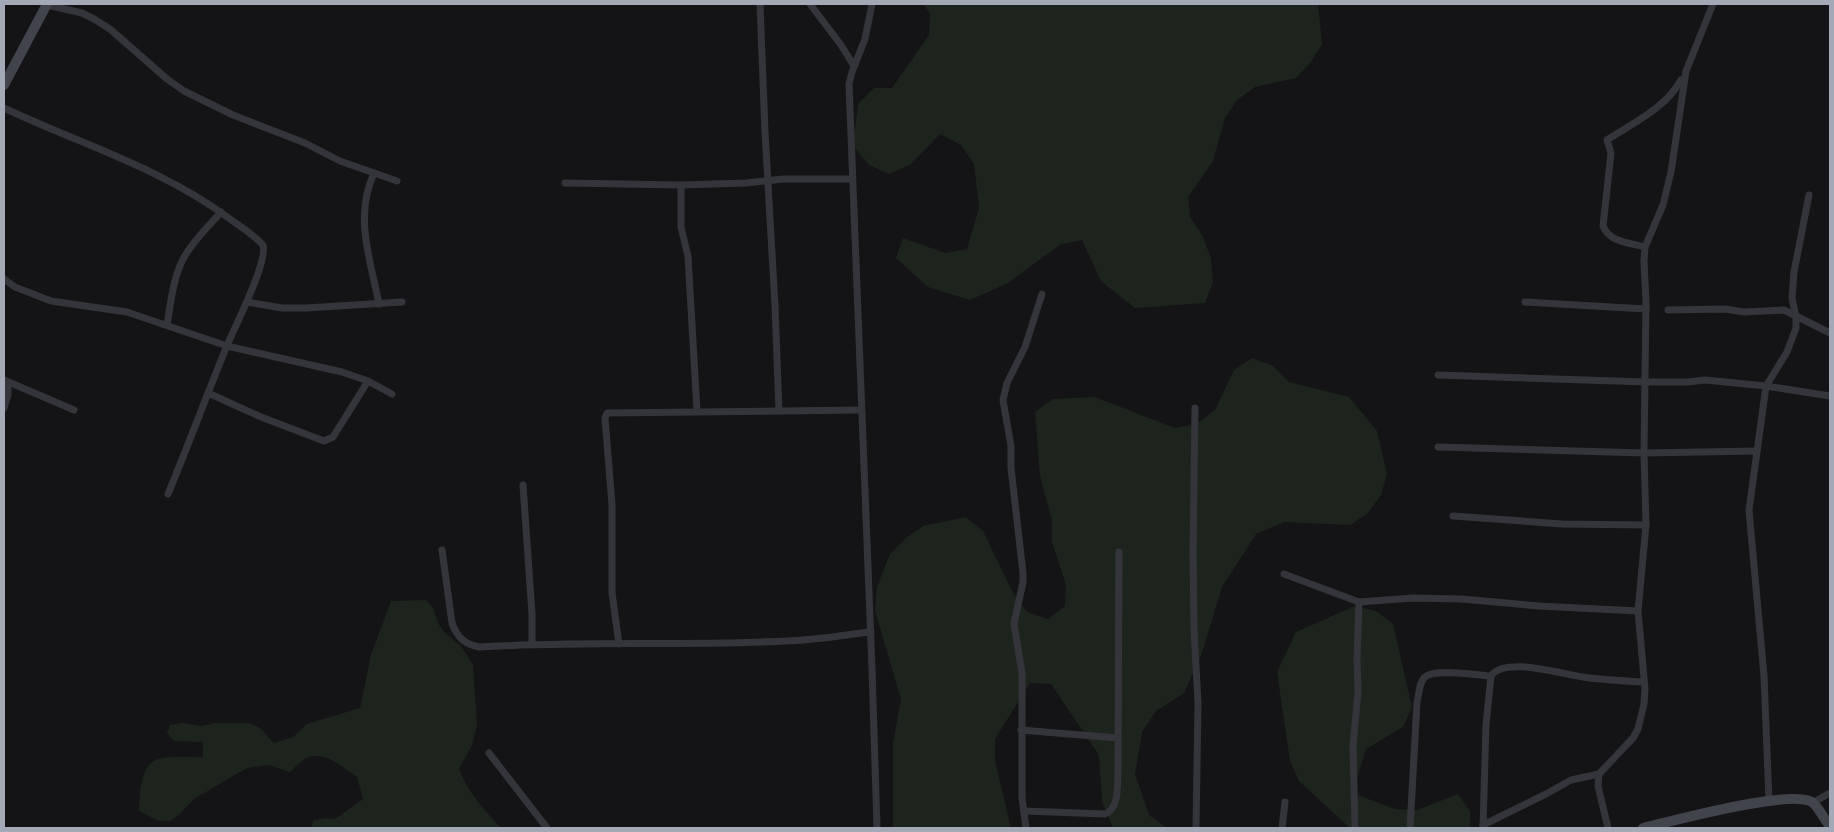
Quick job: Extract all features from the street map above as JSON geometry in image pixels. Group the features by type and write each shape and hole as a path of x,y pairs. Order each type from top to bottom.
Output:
{"main road":[{"path":"4,84 47,4"},
{"path":"1643,828 1769,801 1801,799 1812,802 1830,826"}],"street":[{"path":"47,4 82,13 110,29 167,79 184,91 233,115 305,142 340,161 397,181"},
{"path":"760,4 775,306 778,411"},
{"path":"810,4 841,45 854,66"},
{"path":"872,4 865,39 854,66 850,84 877,828"},
{"path":"1645,247 1612,238 1606,233 1603,226 1611,153 1607,140 1658,107 1674,92 1686,71 1714,4"},
{"path":"1608,828 1598,786 1600,774 1633,738 1638,729 1644,704 1638,611 1646,525 1644,453 1646,309 1644,260 1645,247 1663,205 1671,172 1686,71"},
{"path":"4,108 48,129 137,164 194,193 263,245 263,255 247,302 227,346 168,494"},
{"path":"374,173 368,188 363,223 379,304"},
{"path":"565,183 681,185 768,180 852,179"},
{"path":"681,185 681,227 688,256 697,411"},
{"path":"1769,801 1763,667 1749,510 1766,386 1787,352 1796,328 1792,298 1794,272 1809,195"},
{"path":"167,325 174,286 186,254 221,212"},
{"path":"4,279 15,287 52,301 127,312 227,346 342,372 368,381 392,394"},
{"path":"1026,828 1021,730 1022,673 1014,624 1024,582 1011,468 1011,446 1003,400 1007,384 1025,347 1042,294"},
{"path":"247,302 282,308 402,302"},
{"path":"1526,302 1646,309"},
{"path":"1668,310 1725,309 1744,312 1784,310 1830,333"},
{"path":"1438,375 1646,382 1705,380 1766,386 1830,396"},
{"path":"4,408 8,395 6,381"},
{"path":"6,381 74,410"},
{"path":"208,393 261,417 324,441 332,437 368,381"},
{"path":"1195,408 1194,601 1198,703 1196,828"},
{"path":"618,644 612,593 612,505 606,415 610,412 862,410"},
{"path":"1438,447 1644,453 1757,451"},
{"path":"523,485 532,614 532,644"},
{"path":"1453,516 1562,524 1646,525"},
{"path":"442,550 452,624 455,632 471,646 532,644 717,644 790,641 870,632"},
{"path":"1024,811 1108,813 1112,810 1115,801 1117,738 1119,552"},
{"path":"1284,574 1359,602 1414,598 1461,599 1539,606 1638,611"},
{"path":"1355,828 1353,746 1358,691 1359,602"},
{"path":"1600,774 1571,780 1483,827 1486,725 1491,676 1494,671 1499,669 1520,668 1560,672 1580,677 1644,682"},
{"path":"1410,828 1417,702 1421,682 1425,677 1436,673 1491,676"},
{"path":"1021,730 1117,738"},
{"path":"489,753 547,828"},
{"path":"1812,802 1830,793"},
{"path":"1282,828 1285,802"}],"shaded area":[{"path":"923,4 1318,4 1322,44 1311,62 1296,78 1255,87 1237,100 1225,118 1213,161 1188,197 1190,217 1202,235 1211,258 1213,282 1205,303 1135,308 1101,281 1082,240 1061,244 1008,283 970,300 928,287 896,258 903,238 945,253 967,249 979,208 974,164 961,145 940,134 910,165 889,174 869,165 853,146 858,104 874,88 892,88 929,35 930,13"},
{"path":"1252,358 1273,366 1289,382 1349,397 1377,431 1387,474 1381,495 1368,513 1350,525 1284,522 1256,534 1222,587 1202,653 1184,693 1156,711 1142,732 1135,774 1149,815 1167,828 1113,828 1102,802 1099,755 1051,684 1030,683 995,739 995,761 1010,828 893,828 893,743 901,699 875,611 877,587 890,554 906,538 923,526 966,517 983,531 1013,593 1027,612 1048,619 1065,606 1066,585 1052,542 1052,520 1040,476 1035,412 1053,399 1095,397 1175,428 1196,424 1215,410 1234,370"},
{"path":"426,600 433,608 438,623 444,632 461,646 473,665 477,724 472,745 459,769 472,793 501,828 312,828 313,821 324,818 335,819 363,799 357,777 332,760 319,756 305,759 290,772 269,765 247,768 194,799 179,815 170,821 159,821 139,811 143,778 155,760 173,757 203,757 203,742 174,741 167,733 170,725 182,723 202,726 214,723 249,723 260,728 274,743 293,737 307,724 360,708 371,655 391,601"},
{"path":"1355,606 1376,611 1393,624 1412,707 1403,727 1366,749 1352,793 1395,809 1417,810 1458,794 1470,811 1470,828 1350,828 1299,781 1290,761 1277,672 1296,632"}]}
